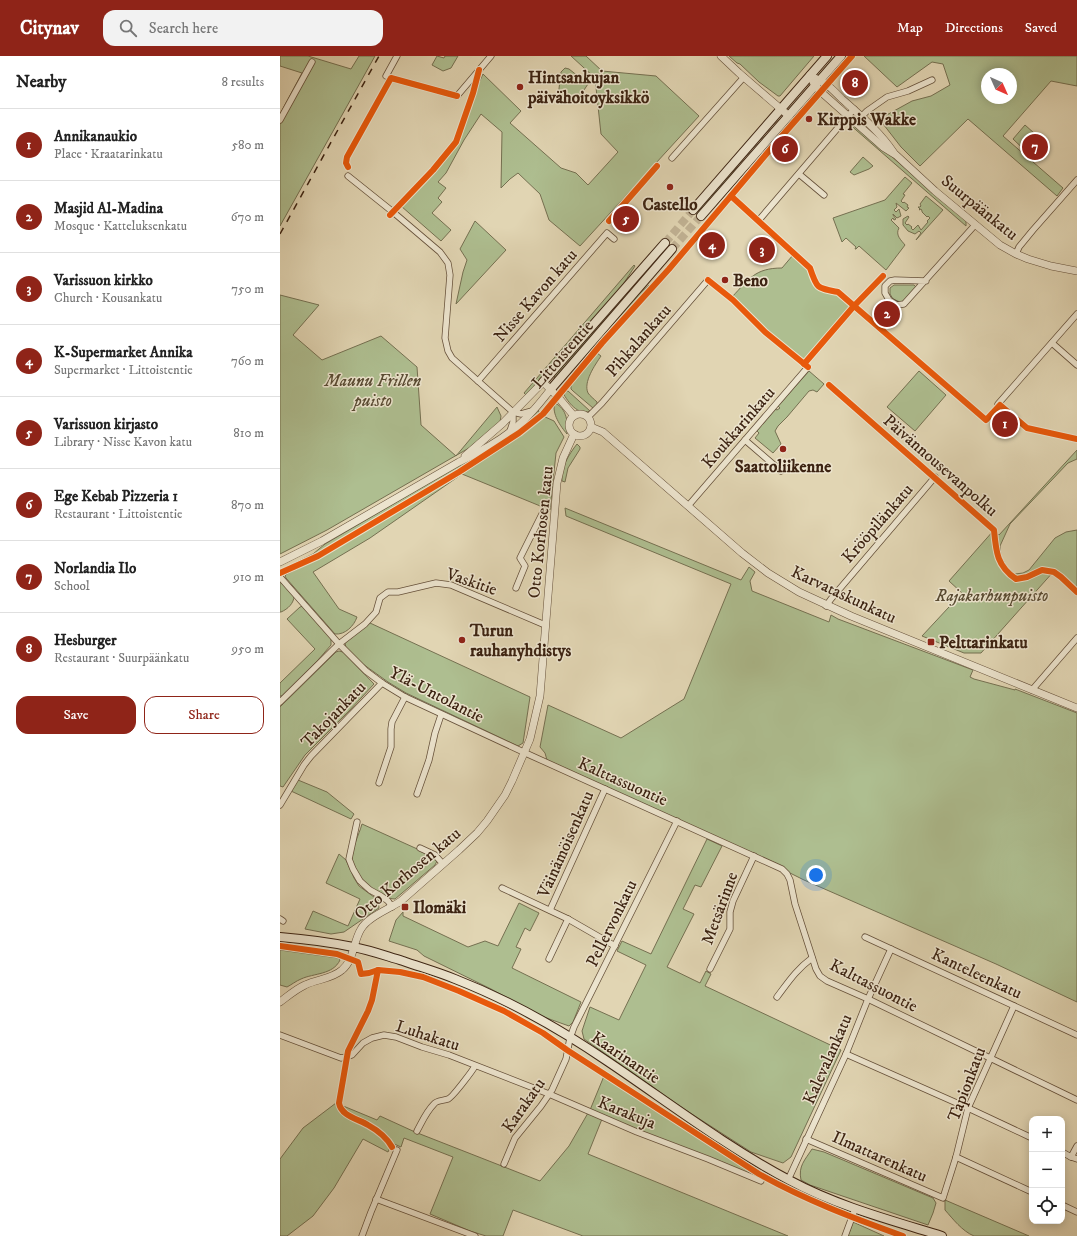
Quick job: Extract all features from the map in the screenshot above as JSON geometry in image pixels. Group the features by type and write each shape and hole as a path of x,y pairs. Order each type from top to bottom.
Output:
{"main road":[{"path":"693,210 827,56"},
{"path":"701,216 841,56"},
{"name":"Littoistentie","path":"542,382 665,243"},
{"name":"Littoistentie","path":"551,389 672,249"},
{"name":"Kaarinantie","path":"280,937 354,947 426,968 467,984 510,1004 570,1038 607,1061 704,1129 752,1160 788,1180 855,1209 942,1236"}],"street":[{"path":"386,76 397,56"},
{"path":"457,96 491,56"},
{"path":"721,56 789,116"},
{"path":"280,120 312,62"},
{"name":"Suurpäänkatu","path":"810,75 820,80 862,116 889,145 896,155"},
{"name":"Suurpäänkatu","path":"810,75 815,86 855,123 883,147 896,155 935,191 995,241 1016,254 1028,259 1051,266 1077,271"},
{"path":"672,158 744,77"},
{"path":"855,123 867,111 887,97 908,91 932,80"},
{"path":"758,220 854,109"},
{"path":"799,174 824,195"},
{"path":"348,176 413,229 446,259 449,266 450,275 445,333 446,346 455,361 513,412 520,414 532,411"},
{"path":"1016,254 1019,247 1033,230 1077,180"},
{"path":"926,281 892,280 885,286 885,293 897,305 903,305 907,302 926,281 975,225"},
{"name":"Nisse Kavon katu","path":"478,381 607,233 614,239"},
{"name":"Pihkalankatu","path":"588,417 602,403 708,280"},
{"path":"998,404 1077,314"},
{"path":"1052,342 1077,365"},
{"name":"Koukkarinkatu","path":"688,506 808,367"},
{"path":"542,382 551,389 574,416"},
{"name":"Littoistentie","path":"459,462 488,437 542,382"},
{"name":"Littoistentie","path":"280,562 322,541 459,462 476,454 523,422 551,389"},
{"path":"510,431 513,422 513,412"},
{"path":"581,414 588,417 591,427 587,433 581,436 574,434 570,430 569,423 574,416 581,414"},
{"name":"Karvataskunkatu","path":"591,427 603,432 742,553 792,589 826,606 1077,708"},
{"name":"Otto Korhosen katu","path":"280,1002 298,988 306,984 330,977 340,972 348,963 358,934 364,925 371,919 392,907 477,833 505,795 525,752 534,725 540,696 557,483 563,458 574,434"},
{"path":"745,440 781,471"},
{"name":"Krööpilänkatu","path":"826,606 934,477"},
{"path":"516,588 525,566 520,558 543,512"},
{"name":"Ylä-Untolantie","path":"280,577 339,644 366,671 382,683 405,697 441,715 525,752"},
{"name":"Vaskitie","path":"280,702 339,644 352,635 376,612 380,598 388,592 398,592 436,583 450,585 545,625"},
{"path":"1032,690 1077,638"},
{"name":"Takojankatu","path":"280,805 311,756 382,683"},
{"path":"379,783 391,747 390,729 392,722 405,697"},
{"path":"417,794 441,715"},
{"name":"Kalttassuontie","path":"525,752 782,869 787,874 812,958 820,976 827,981 868,999 1077,1100"},
{"name":"Väinämöisenkatu","path":"550,910 605,789"},
{"name":"Pellervonkatu","path":"570,1038 677,821"},
{"path":"357,822 349,859 352,869 360,881 370,890 388,901 392,907"},
{"path":"420,848 435,855 443,864"},
{"name":"Metsärinne","path":"710,969 730,929 730,912 733,901 754,856"},
{"path":"502,888 568,919 615,946"},
{"path":"548,959 568,919"},
{"name":"Kanteleenkatu","path":"865,937 1077,1035"},
{"name":"Kalevalankatu","path":"788,1180 846,1054 868,999 891,949"},
{"path":"777,997 791,977 800,967 812,958"},
{"name":"Tapionkatu","path":"943,1198 956,1157 968,1108 1014,1006"},
{"name":"Luhakatu","path":"280,1034 340,1058 352,1055 363,1043 372,1038 384,1035 392,1036 549,1094"},
{"name":"Karakatu","path":"504,1164 515,1138 555,1085 566,1059 570,1038"},
{"path":"846,1054 1029,1137"},
{"path":"417,1131 424,1117 434,1104 437,1101 447,1100 451,1097 475,1066"},
{"name":"Karakuja","path":"549,1094 637,1132 761,1181"},
{"name":"Ilmattarenkatu","path":"806,1139 943,1198"},
{"path":"1065,1154 1074,1158 1077,1146"},
{"path":"362,1236 397,1150"},
{"path":"956,1157 1029,1191"},
{"path":"376,1199 475,1236"},
{"path":"1065,1206 1077,1212"},
{"path":"845,1236 855,1209"}],"green space":[{"path":"280,56 308,56 351,69 359,56 375,56 280,226 280,114 302,73 280,66"},
{"path":"437,56 444,58 445,56 458,56 451,68 443,71 432,65"},
{"path":"571,56 586,56 602,71 656,76 699,116 580,246 549,220 540,194 518,173 501,188 502,132 481,114 464,140 446,173 438,182 446,188 438,198 442,202 432,213 451,230 441,241 401,206 434,171 459,140 475,91 483,74 521,111 510,123 561,168 576,173 588,185 618,152 601,134 595,78"},
{"path":"729,56 814,56 780,96 778,96"},
{"path":"864,56 1077,56 1077,86 1051,81 1003,136 1063,188 1057,196 968,119 920,166 901,147 880,120 912,101 931,96 950,85 943,64 932,62 897,87"},
{"path":"565,68 569,69 588,84 578,99 573,96 566,103 560,101 558,97 561,72"},
{"path":"778,119 698,215 695,213"},
{"path":"848,123 854,124 965,220 966,226"},
{"path":"1025,125 1044,142 1032,157 1013,139"},
{"path":"863,157 873,166 854,175 850,172"},
{"path":"905,177 912,183 903,194 905,195 901,201 908,205 907,207 909,208 906,211 896,203 897,207 894,210 896,212 899,209 901,216 897,218 893,214 896,219 894,220 893,218 891,220 899,228 898,235 905,245 886,270 859,246 855,249 856,247 846,238 842,242 833,218 885,200"},
{"path":"926,196 943,210 916,240 921,233 919,231 915,234 908,231 903,225 903,219 908,216 909,217 905,223 912,227 911,228 913,230 918,225 921,230 930,218 922,212 921,209 919,210 920,209 918,207 921,206 920,204"},
{"path":"475,221 506,250 456,304 467,260 460,249"},
{"path":"668,244 670,247 554,380 555,373"},
{"path":"793,255 805,265 816,287 839,295 852,306 805,360 802,360 793,353 732,297 753,276 765,270 782,268"},
{"path":"634,265 635,266 622,286 526,395 524,393"},
{"path":"649,285 650,287 602,340 594,352 592,351 618,316"},
{"path":"894,285 914,285 916,287 904,301 900,302 893,299 890,294 890,288"},
{"name":"Maunu Frillen puisto","path":"280,295 319,305 293,335 322,360 381,336 417,367 421,425 456,456 327,530 280,554"},
{"path":"597,353 601,356 590,374 587,384 588,393 597,402 593,408 571,389 571,382"},
{"path":"809,371 824,384 817,392 813,390 809,391 778,426 775,431 781,444 773,453 755,438 759,433 757,431 775,409 777,410 780,408 778,406"},
{"path":"919,371 946,395 915,431 887,407"},
{"path":"568,391 590,411 581,412 574,407 563,393"},
{"path":"555,403 562,409 566,416 567,434 555,415"},
{"path":"497,407 501,416 500,422 469,448 457,455"},
{"path":"538,410 540,414 528,425 480,458 321,552 287,570 281,571 282,569 313,554 325,544 503,439"},
{"path":"543,416 554,421 564,437 556,453 550,510 462,474 370,538 313,572 339,609 357,617 351,627 339,634 335,634 286,578 285,576 287,574 343,544 472,467 508,443"},
{"path":"577,444 580,449 568,468 565,482 562,481 562,472 568,457"},
{"name":"Rajakarhunpuisto","path":"1077,450 1077,459 1068,463 1010,524 1000,546 1001,557 1008,568 1015,574 1023,573 1029,570 1055,538 1066,532 1077,530 1077,589 1054,571 981,653 964,653 922,636 962,593 949,581 994,530 999,535"},
{"path":"565,508 741,580 749,567 755,572 750,581 752,591 829,622 831,615 838,619 973,670 970,677 974,679 1015,689 1077,713 1077,1002 996,964 804,880 790,873 782,866 547,760 545,753 540,747 548,705 621,738 684,699 731,584 566,516"},
{"path":"280,582 294,596 290,606 281,612 280,612"},
{"path":"303,606 331,638 331,645 282,696 280,696 280,683 315,649 287,619"},
{"path":"370,623 530,697 523,743 518,746 406,693 360,662 346,648 345,643"},
{"path":"336,652 343,652 374,684 305,755 283,787 280,786 280,707"},
{"path":"298,780 327,792 354,814 351,819 291,791"},
{"path":"362,824 435,857 437,861 435,865 395,899 382,895 368,885 353,865 353,850"},
{"path":"707,839 722,846 701,887 695,885 683,909 694,914 667,967 700,983 706,971 711,974 705,986 841,1050 791,1157 783,1163 751,1152 684,1109 584,1039 582,1031 590,1007 619,1020 646,965 617,951 622,941 651,954"},
{"path":"339,854 346,860 359,886 378,900 379,908 344,932 331,934 305,929 313,911 348,926 360,899 326,883"},
{"path":"519,903 539,913 530,931 525,928 516,947 521,949 512,968 581,1002 573,1022 569,1026 541,1016 491,989 424,956 417,950 389,941 396,920 403,912 403,916 468,947 485,941 498,946"},
{"path":"280,950 338,958 340,960 337,965 328,971 306,977 287,987 280,985"},
{"path":"604,1076 757,1176 754,1177 590,1110"},
{"path":"336,1103 377,1120 380,1116 415,1132 540,1181 569,1146 588,1113 602,1119 588,1154 788,1236 583,1236 513,1210 503,1236 486,1236 430,1214 453,1157 404,1138 401,1147 392,1143 388,1152 363,1139 334,1188 313,1216 287,1236 280,1236 280,1159 303,1128"},
{"path":"812,1149 824,1152 933,1198 936,1203 928,1225 810,1185 801,1180 801,1167"},
{"path":"945,1200 1029,1236 974,1236 962,1228 945,1210"},
{"path":"853,1222 884,1236 848,1236"}],"tunnel":[{"path":"665,243 693,210"},
{"path":"672,249 701,216"}],"railway":[{"path":"280,234 379,56"}],"cycle path":[{"path":"280,573 318,556 459,472 519,433 543,414 602,343 669,269 852,56"},
{"path":"390,215 433,170 456,142 473,93 479,70"},
{"path":"348,167 346,163 347,157 391,78 457,96"},
{"path":"609,221 657,166"},
{"path":"731,196 810,268 816,284 826,290 838,292 986,420 1000,405 1027,428 1077,439"},
{"path":"804,364 854,306 883,276"},
{"path":"708,280 733,300 765,332 808,367"},
{"name":"Päivännousevanpolku","path":"829,385 994,530 997,552 1001,564 1010,574 1016,579 1027,577 1042,570 1054,572 1077,592"},
{"path":"280,946 337,954 358,962 361,974 378,970 400,972 423,977 504,1011 543,1033 759,1174 812,1200 903,1236"},
{"path":"378,970 372,1000 368,1011 348,1051 339,1103 340,1107 346,1114 375,1129 385,1137 392,1147"}],"place":[{"name":"Hesburger","path":"855,83"},
{"name":"Hintsankujan päivähoitoyksikkö","path":"520,87"},
{"name":"Kirppis Wakke","path":"809,119"},
{"name":"Norlandia Ilo","path":"1035,147"},
{"name":"Ege Kebab Pizzeria 1","path":"785,149"},
{"name":"Castello","path":"670,187"},
{"name":"Varissuon kirjasto","path":"626,219"},
{"name":"K-Supermarket Annika","path":"712,245"},
{"name":"Varissuon kirkko","path":"762,250"},
{"name":"Beno","path":"725,280"},
{"name":"Masjid Al-Madina","path":"887,314"},
{"name":"Annikanaukio","path":"1005,424"},
{"name":"Saattoliikenne","path":"783,449"},
{"name":"Turun rauhanyhdistys","path":"462,640"},
{"name":"Pelttarinkatu","path":"931,642"},
{"name":"Ilomäki","path":"405,907"}]}
